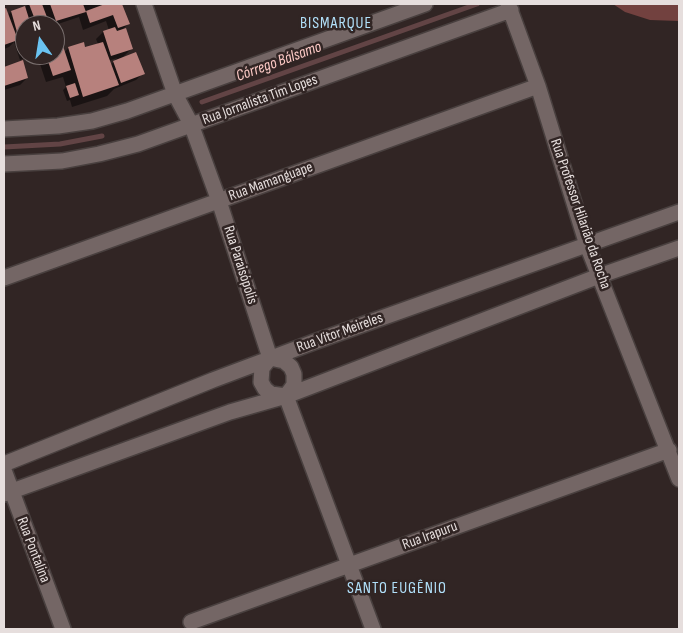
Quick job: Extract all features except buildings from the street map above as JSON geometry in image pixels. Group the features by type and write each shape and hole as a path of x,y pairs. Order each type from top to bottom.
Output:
{"street":[{"name":"Rua Paraisópolis","path":"144,4 175,94 191,124 219,201 270,358"},
{"path":"4,129 58,126 127,111 425,4"},
{"name":"Rua Professor Hilarião da Rocha","path":"510,7 538,86 587,245 679,479"},
{"name":"Rua Jornalista Tim Lopes","path":"4,164 62,161 138,144 510,7"},
{"name":"Rua Mamanguape","path":"4,278 538,86"},
{"name":"Rua Vitor Meireles","path":"4,464 270,358 679,212"},
{"path":"7,492 230,412 286,396 599,276 679,248"},
{"path":"270,358 284,361 291,367 294,374 294,385 286,396 271,394 261,382 262,368 270,358"},
{"path":"286,396 373,629"},
{"name":"Rua Irapuru","path":"191,622 669,450"},
{"name":"Rua Pontalina","path":"4,470 7,492 63,629"}],"shaded area":[{"path":"613,4 679,4 679,21 650,20 625,12"}],"waterway":[{"name":"Córrego Bálsamo","path":"202,102 477,4"},
{"name":"Córrego Bálsamo","path":"4,147 60,144 102,136"}],"district":[{"name":"BISMARQUE","path":"336,24"},
{"name":"SANTO EUGÊNIO","path":"397,589"}]}
